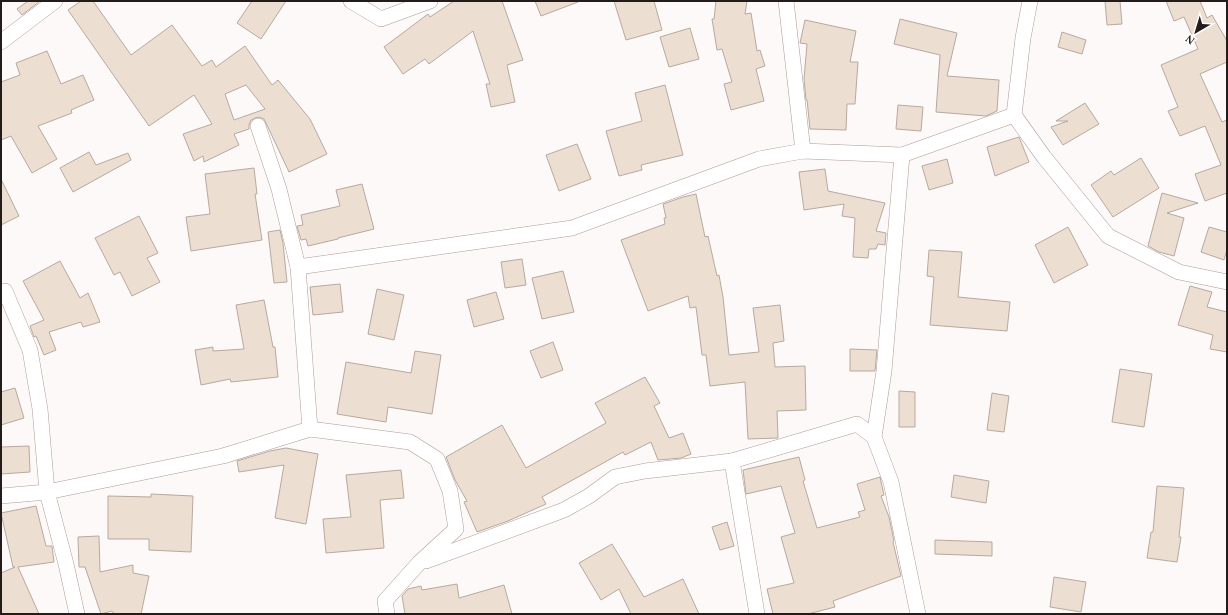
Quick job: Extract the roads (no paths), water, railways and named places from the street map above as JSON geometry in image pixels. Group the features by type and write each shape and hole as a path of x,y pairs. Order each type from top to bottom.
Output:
{"street":[{"path":"1,42 55,1"},
{"path":"351,1 381,18 430,1"},
{"path":"786,1 803,151"},
{"path":"1030,1 1023,38 1014,115 1044,157 1108,236 1179,272 1227,282"},
{"path":"298,267 572,228 759,159 803,151 902,155 1014,115"},
{"path":"258,126 279,189 298,267 310,429"},
{"path":"902,155 884,371 874,437 891,482 918,614"},
{"path":"5,291 30,350 40,409 47,492 66,564 77,614"},
{"path":"419,563 564,510 589,496 615,477 645,471 732,461 857,424 874,437"},
{"path":"1,496 47,492 223,456 310,429 410,442 437,459 450,490 456,529 419,563 385,601 387,614"},
{"path":"732,461 757,614"}]}
